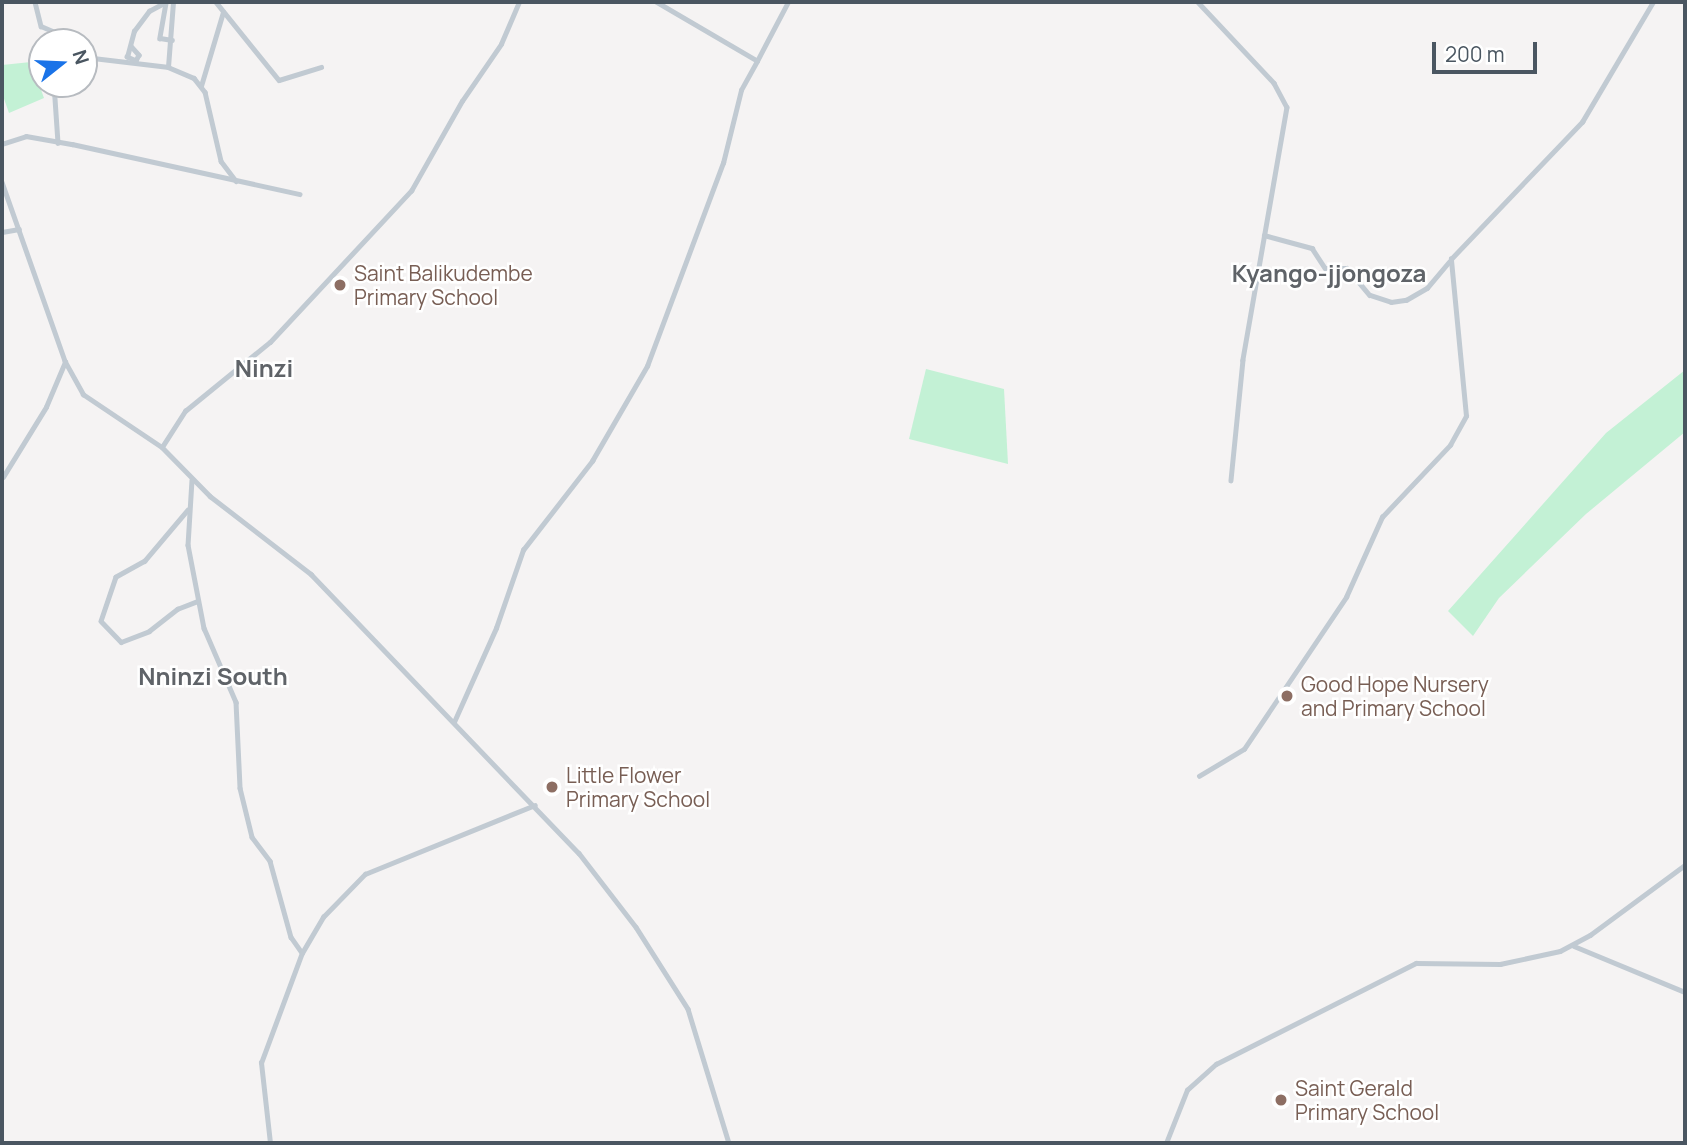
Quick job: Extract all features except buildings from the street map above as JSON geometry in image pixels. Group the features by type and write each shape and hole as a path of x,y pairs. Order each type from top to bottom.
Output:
{"street":[{"path":"35,2 41,26 46,28"},
{"path":"166,2 160,38 172,40"},
{"path":"131,46 135,28 149,11 166,2"},
{"path":"168,67 173,2"},
{"path":"216,2 279,80 321,67"},
{"path":"162,447 191,404 270,342 411,191 462,101 505,38 519,2"},
{"path":"656,2 757,61"},
{"path":"454,722 500,619 523,550 592,461 647,366 723,163 741,90 788,2"},
{"path":"1198,2 1286,100 1285,129 1238,391 1231,480"},
{"path":"1264,235 1312,248 1325,268 1347,268 1370,295 1395,303 1427,288 1451,259 1582,122 1653,2"},
{"path":"201,87 223,12"},
{"path":"98,59 168,67 194,78 201,87 221,160 236,182"},
{"path":"55,98 58,143"},
{"path":"2,145 26,136 300,194"},
{"path":"2,182 65,361 88,400 162,447 192,480 311,574 535,805 600,878 681,995 729,1143"},
{"path":"2,232 19,229"},
{"path":"1199,776 1244,749 1346,597 1382,517 1410,483 1437,462 1465,421 1451,259"},
{"path":"3,477 47,407 65,361"},
{"path":"192,480 188,545 207,635 236,702 240,788 249,827 270,862 291,937 302,953"},
{"path":"189,510 145,561 116,577 101,621 121,642 149,631 177,609 198,601"},
{"path":"270,1143 261,1063 302,953 323,917 365,874 535,805"},
{"path":"1570,947 1685,865"},
{"path":"1166,1143 1184,1096 1202,1074 1315,1013 1352,999 1394,971 1416,963 1525,961 1570,947 1583,946 1685,992"}],"green space":[{"path":"28,62 28,98 44,98 9,113 2,93 2,65"},
{"path":"926,369 1004,389 1008,464 909,439"},
{"path":"1685,370 1685,432 1586,514 1499,598 1473,636 1448,611 1606,433"}],"place":[{"name":"Saint Balikudembe Primary School","path":"340,285"},
{"name":"Good Hope Nursery and Primary School","path":"1287,696"},
{"name":"Little Flower Primary School","path":"552,787"},
{"name":"Saint Gerald Primary School","path":"1281,1100"}],"district":[{"name":"Kyango-jjongoza","path":"1329,273"},
{"name":"Ninzi","path":"264,368"},
{"name":"Nninzi South","path":"213,676"}]}
